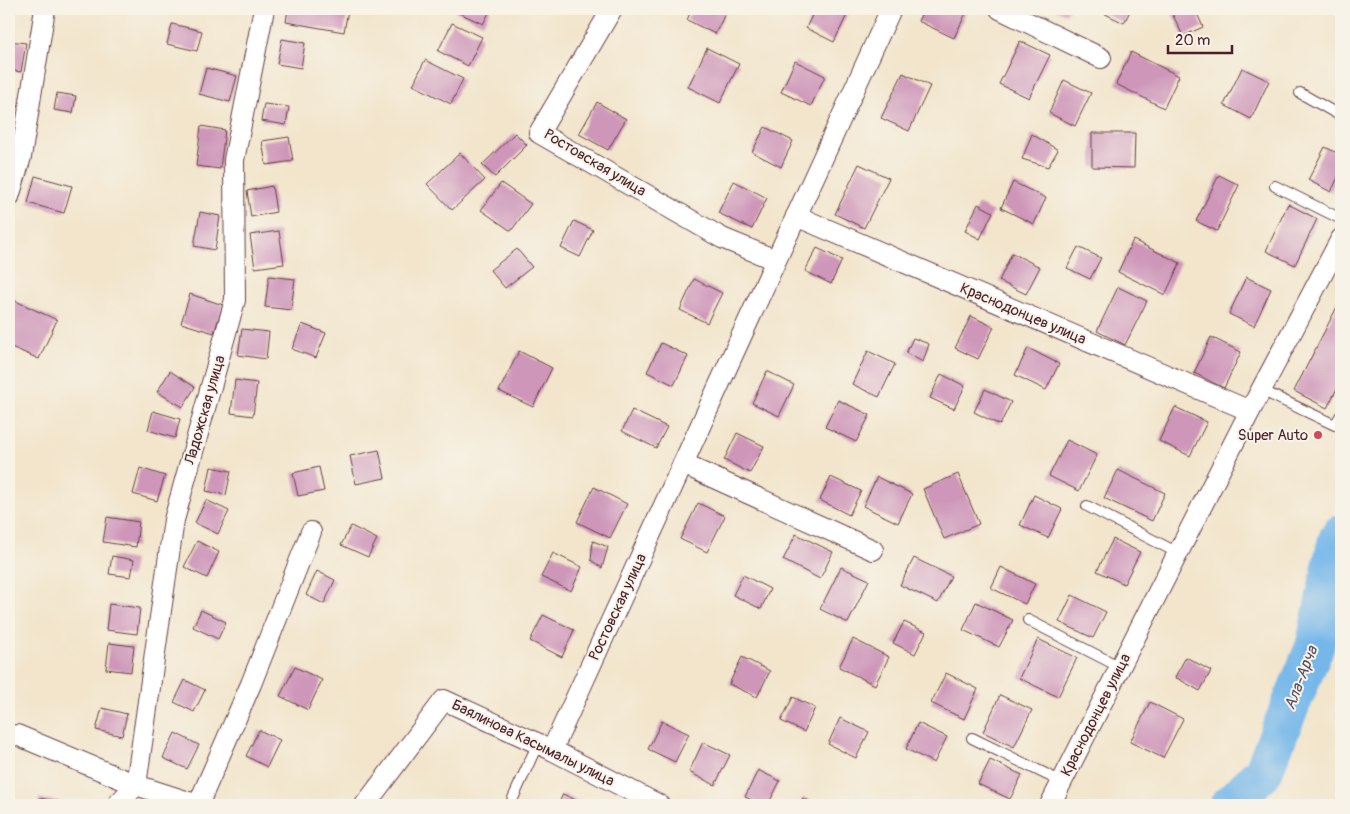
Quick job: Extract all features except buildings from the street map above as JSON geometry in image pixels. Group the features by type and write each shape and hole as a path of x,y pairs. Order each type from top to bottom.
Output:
{"street":[{"path":"9,197 21,157 44,9"},
{"name":"Ладожская улица","path":"136,785 174,520 236,300 234,160 264,9"},
{"name":"Ростовская улица","path":"612,9 539,132 722,238 775,260"},
{"name":"Ростовская улица","path":"545,746 683,464 891,9"},
{"path":"1000,9 1101,58"},
{"name":"Краснодонцев улица","path":"796,216 1250,411"},
{"name":"Краснодонцев улица","path":"1050,805 1250,411 1341,239"},
{"path":"683,464 874,550"},
{"path":"17,735 136,785 198,805 251,684 311,532"},
{"name":"Баялинова Касымалы улица","path":"365,805 444,700 545,746 659,805"},
{"path":"117,805 136,785"}],"lane":[{"path":"1300,93 1341,116"},
{"path":"1275,186 1341,219"},
{"path":"1261,390 1336,425 1341,414"},
{"path":"1087,506 1178,553"},
{"path":"1028,620 1120,668"},
{"path":"972,738 1062,782"},
{"path":"510,805 545,746"}],"waterway":[{"name":"Ала-Арча","path":"1229,805 1263,772 1315,646 1337,541 1341,534"}],"place":[{"name":"Super Auto","path":"1318,435"}]}
